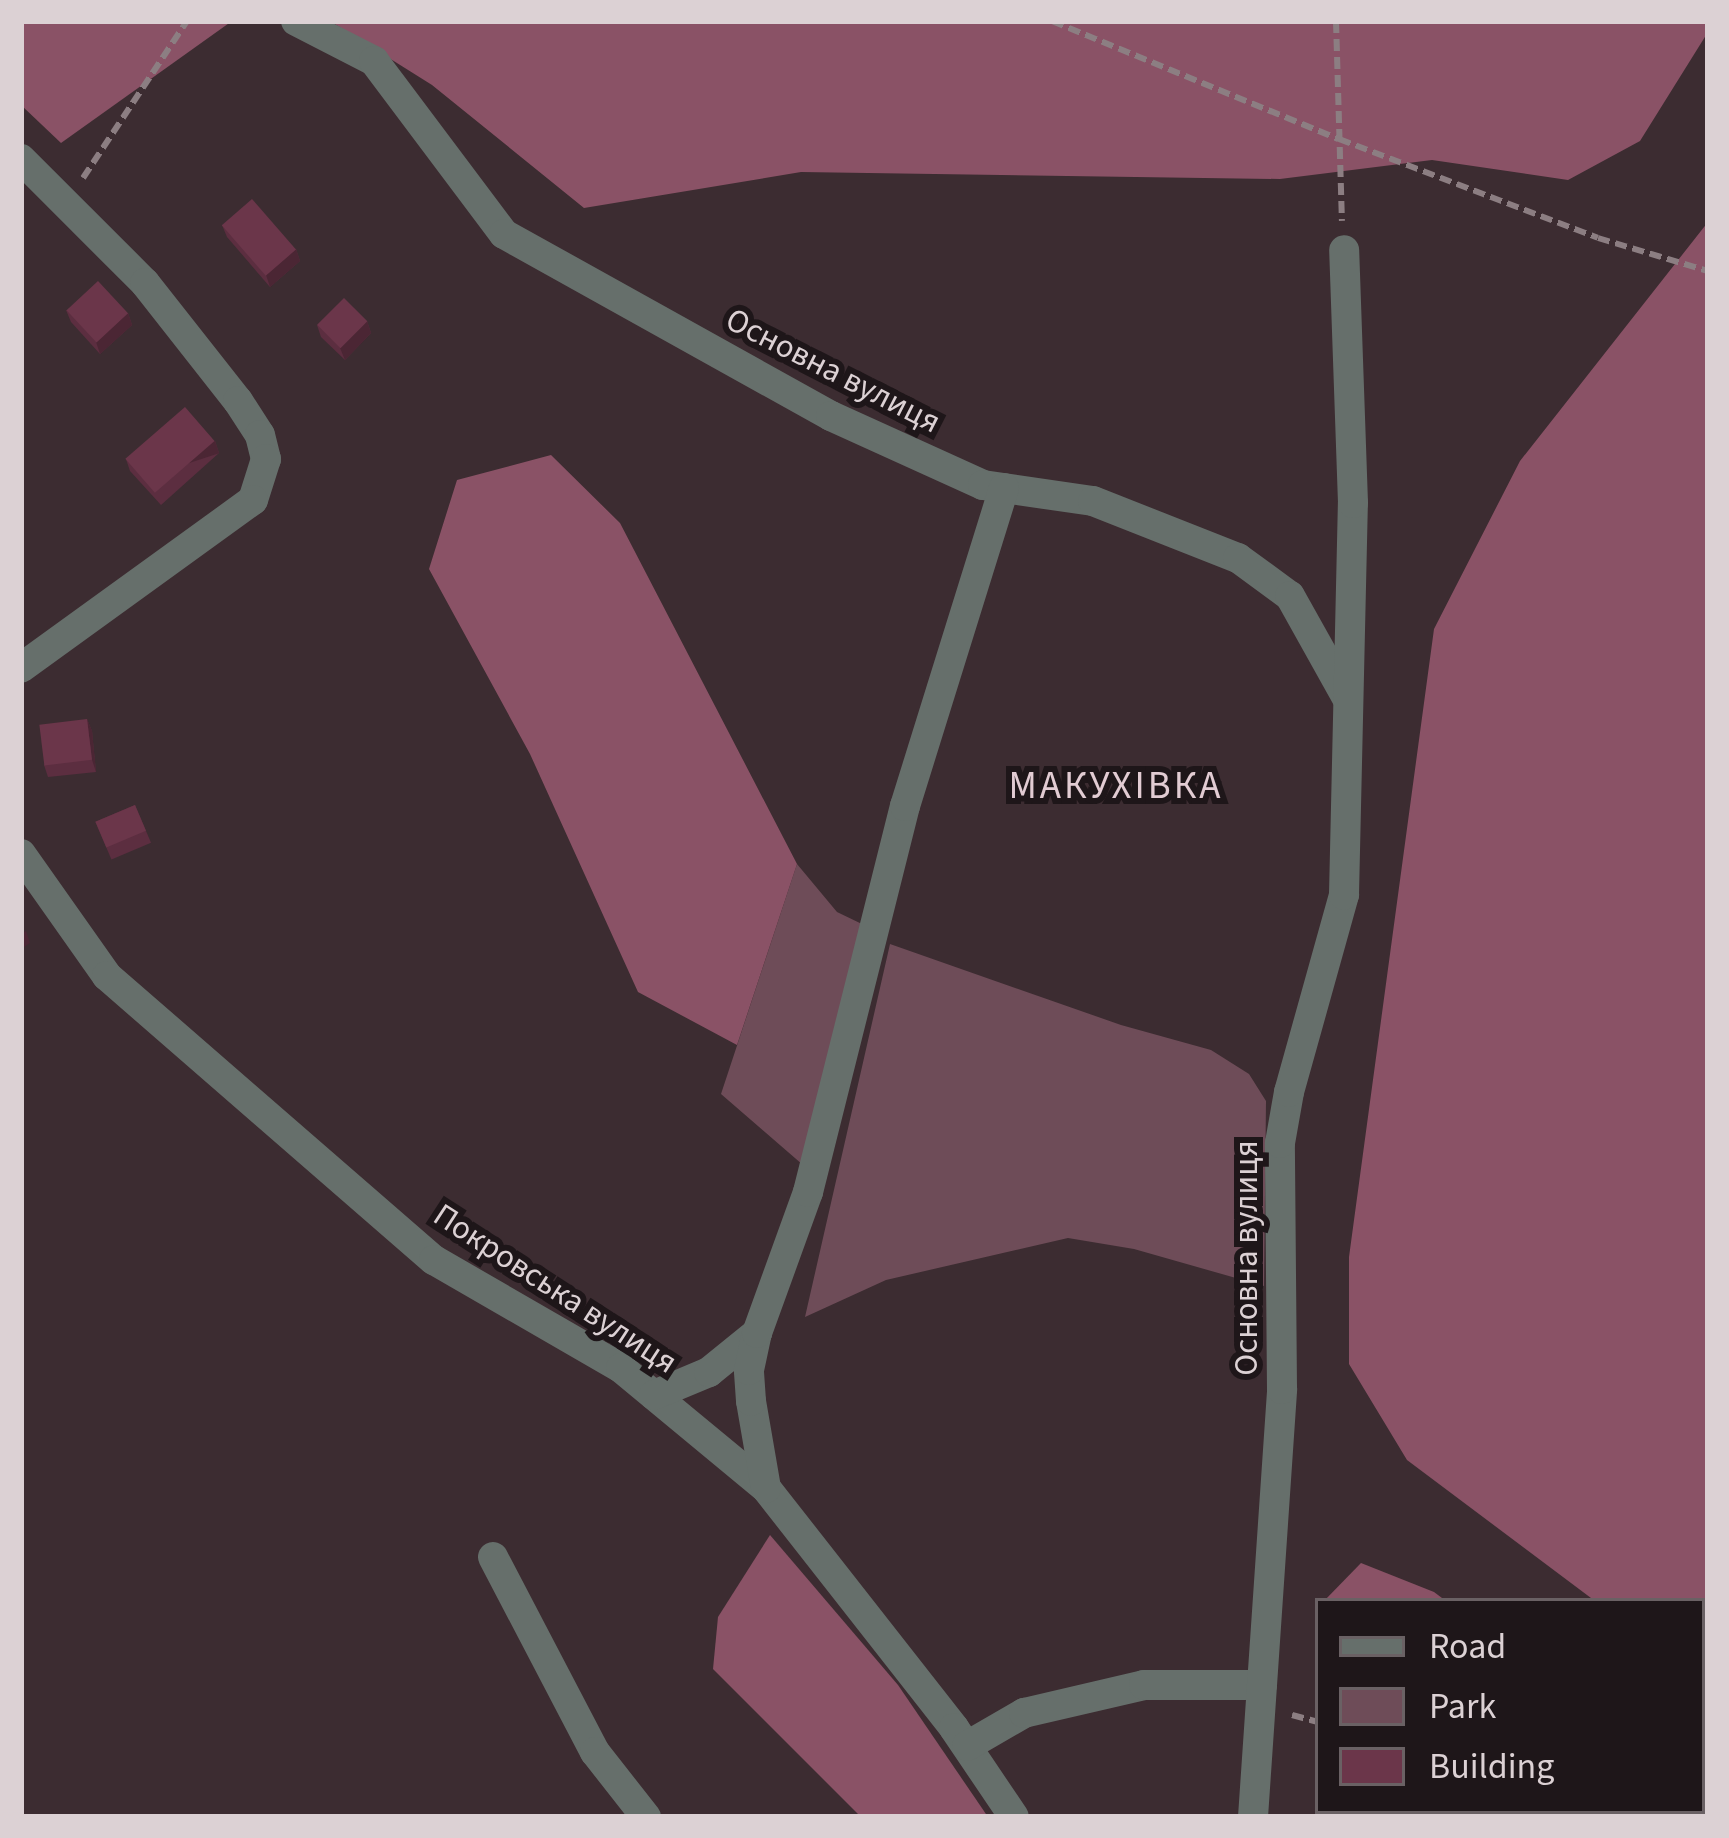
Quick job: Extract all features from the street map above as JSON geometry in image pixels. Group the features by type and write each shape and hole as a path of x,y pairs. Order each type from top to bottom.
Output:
{"street":[{"name":"Основна вулиця","path":"296,21 374,61 504,234 831,416 983,485 1093,501 1238,558 1290,596 1351,706"},
{"path":"21,159 145,283 238,401 260,434 266,459 253,500 236,515 21,668"},
{"name":"Основна вулиця","path":"1253,1817 1282,1389 1280,1143 1289,1091 1344,895 1352,593 1343,250"},
{"path":"766,1488 758,1463 750,1386 757,1333 808,1192 905,806 1004,488"},
{"path":"1290,596 1315,607 1352,593"},
{"name":"Покровська вулиця","path":"21,854 107,976 434,1260 621,1368 766,1488 968,1746 1014,1817"},
{"path":"654,1395 709,1372 757,1333"},
{"path":"493,1557 595,1753 646,1817"},
{"path":"968,1746 1024,1713 1090,1696 1144,1685 1262,1685"}],"path":[{"path":"65,204 188,21"},
{"path":"1052,21 1339,139 1598,238 1708,271"},
{"path":"1336,21 1343,250"}],"green space":[{"path":"797,864 837,912 864,925 803,1165 721,1094"},
{"path":"890,944 1121,1025 1211,1050 1249,1074 1266,1101 1264,1286 1134,1249 1068,1238 886,1280 805,1317"}],"shaded area":[{"path":"21,21 232,21 61,143 21,105"},
{"path":"330,21 1708,21 1708,32 1640,141 1568,180 1432,160 1280,179 801,172 584,208 432,85"},
{"path":"1708,222 1708,1686 1705,1598 1591,1598 1407,1460 1349,1364 1349,1257 1434,629 1520,461"},
{"path":"551,455 620,523 797,864 737,1045 638,992 530,754 429,569 457,480"},
{"path":"770,1535 898,1685 988,1817 861,1817 713,1669 718,1617"},
{"path":"1361,1563 1442,1598 1327,1598"},
{"path":"1705,1794 1708,1796 1708,1817 1546,1817 1705,1814"}],"building":[{"path":"252,199 296,250 266,276 222,225"},
{"path":"98,281 128,313 97,343 67,310"},
{"path":"344,298 367,321 340,348 317,325"},
{"path":"185,407 215,441 155,493 125,459"},
{"path":"87,719 92,760 44,766 39,725"},
{"path":"135,805 146,831 106,848 95,822"}],"district":[{"name":"МАКУХІВКА","path":"1116,786"}]}
